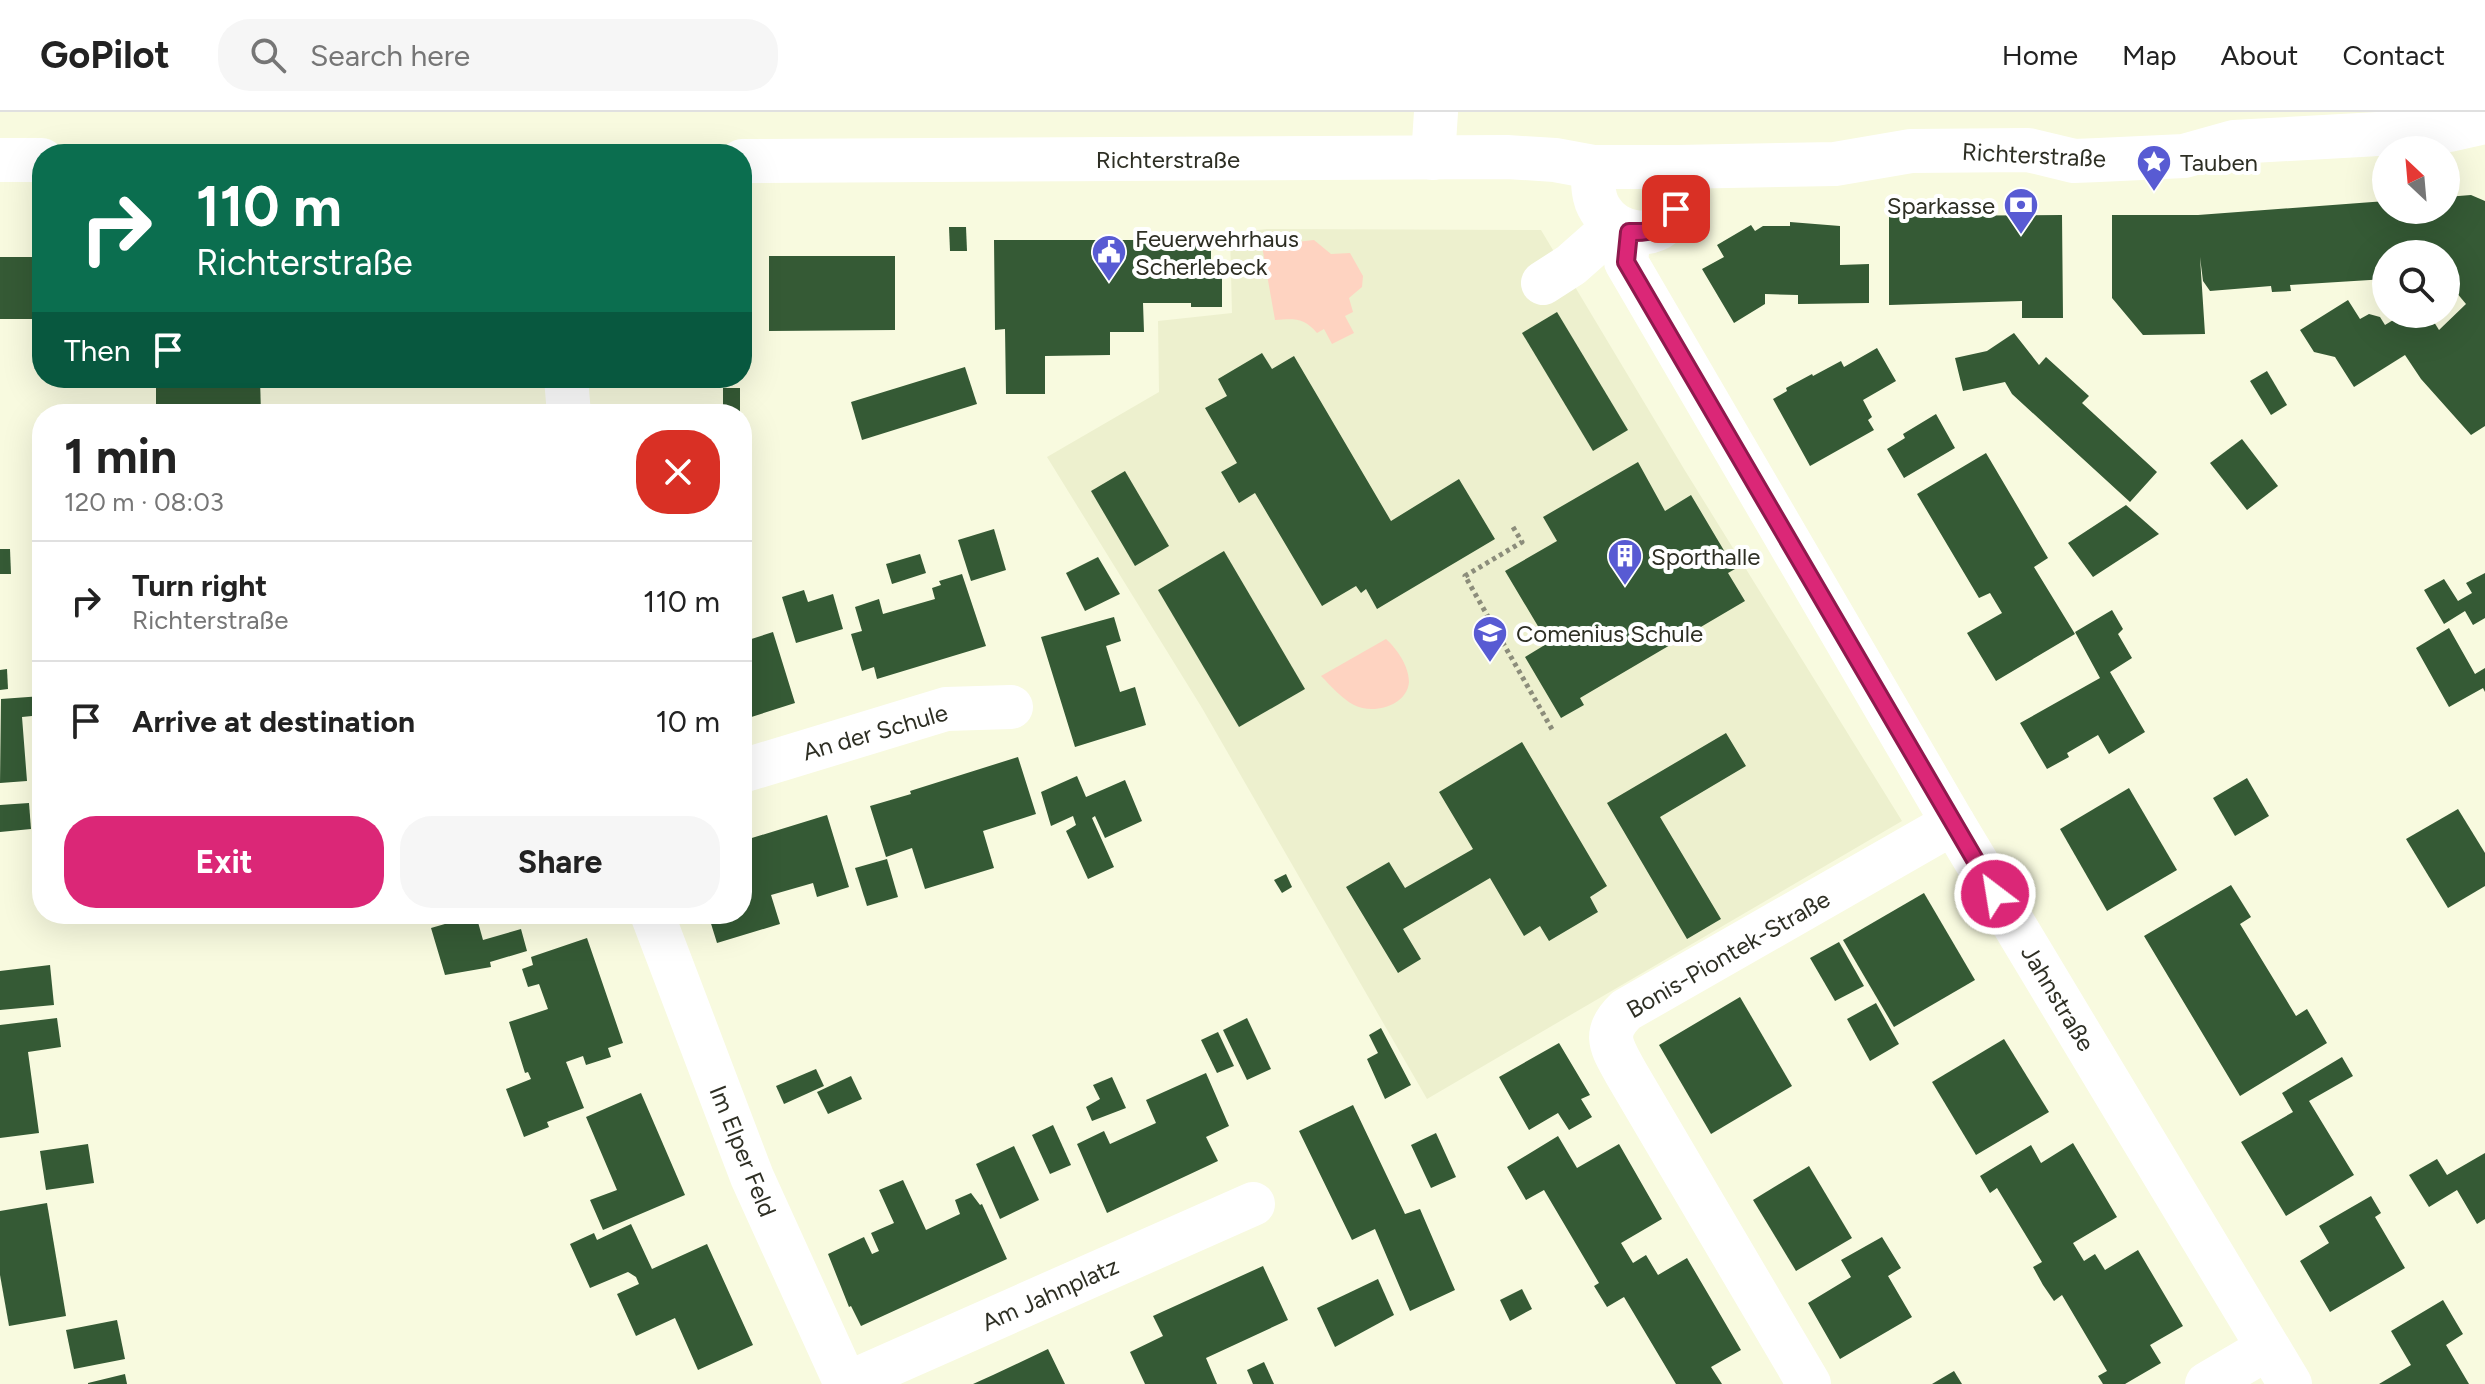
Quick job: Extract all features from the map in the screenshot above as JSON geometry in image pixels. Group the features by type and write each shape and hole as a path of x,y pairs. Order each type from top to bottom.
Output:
{"street":[{"path":"1433,158 1436,112"},
{"name":"Richterstraße","path":"752,161 1433,158 1555,160 1593,167 1677,167 1835,164 1911,151 2028,150 2074,161 2175,156 2234,142 2449,130 2485,122"},
{"path":"0,160 32,160"},
{"path":"1593,167 1593,189 1599,208 1621,230 1646,233 1663,226 1676,209 1677,167"},
{"path":"1543,283 1621,230"},
{"name":"Jahnstraße","path":"1621,230 1626,262 1953,823 2279,1366"},
{"name":"An der Schule","path":"752,768 946,709 1011,707"},
{"name":"Bonis-Piontek-Straße","path":"1809,1384 1626,1073 1611,1042 1611,1028 1626,1010 1953,823"},
{"name":"Im Elper Feld","path":"656,924 752,1177 846,1384"},
{"name":"Am Jahnplatz","path":"846,1384 1253,1204"},
{"path":"2207,1384 2279,1366"}],"path":[{"path":"1513,527 1522,542 1465,576 1553,731"}],"shaded area":[{"name":"Comenius Schule","path":"1267,229 1541,230 1684,469 1902,821 1427,1099 1202,708 1047,457 1159,392 1158,321 1232,313 1230,233"},
{"path":"1314,240 1331,254 1350,253 1363,276 1362,287 1349,298 1353,312 1345,316 1354,333 1332,344 1324,329 1317,333 1298,320 1275,320 1262,246"},
{"path":"1386,639 1402,658 1409,682 1407,690 1396,702 1379,708 1362,708 1345,699 1321,676"}],"building":[{"path":"2471,195 2485,201 2485,426 2471,435 2421,379 2405,355 2354,387 2335,357 2314,352 2300,330 2348,300 2360,319 2372,315 2372,328 2460,328 2460,310 2466,304 2460,297 2460,240 2372,240 2372,280 2290,285 2291,291 2272,292 2271,286 2210,291 2203,281 2200,257 2205,334 2143,335 2112,298 2112,215 2198,215 2372,202 2372,224 2460,224 2460,196"},
{"path":"2062,215 2063,318 2022,318 2022,301 1889,305 1889,216"},
{"path":"1790,222 1840,226 1840,265 1869,264 1869,303 1798,304 1798,295 1765,294 1765,304 1734,323 1702,269 1724,257 1717,245 1751,225 1755,231 1763,226 1790,226"},
{"path":"949,227 966,227 967,251 950,251"},
{"name":"Feuerwehrhaus Scherlebeck","path":"994,240 1211,240 1211,263 1222,263 1222,307 1191,307 1191,303 1143,303 1144,332 1110,332 1110,355 1045,356 1045,394 1006,394 1005,329 995,330"},
{"path":"769,256 895,256 895,330 769,331"},
{"path":"0,257 32,257 32,319 0,319"},
{"path":"1557,312 1628,430 1593,451 1522,333"},
{"path":"2014,333 2039,365 2046,357 2089,396 2082,403 2157,472 2130,502 2012,394 2005,382 1963,391 1955,358 1987,351"},
{"path":"1877,348 1896,381 1863,400 1872,417 1868,420 1874,430 1810,466 1773,399 1812,374 1841,361 1844,367"},
{"path":"1262,353 1272,369 1294,356 1391,521 1459,479 1495,539 1377,609 1366,589 1361,593 1356,586 1322,606 1255,493 1239,503 1221,472 1237,463 1205,408 1227,396 1218,379"},
{"path":"965,367 977,404 862,440 851,402"},
{"path":"2267,371 2287,405 2271,415 2250,381"},
{"path":"156,388 260,388 261,404 156,404"},
{"path":"723,388 740,388 740,404 723,404"},
{"path":"1936,414 1955,448 1904,478 1887,449 1905,438 1903,434"},
{"path":"2242,439 2278,486 2247,510 2210,463"},
{"path":"1986,453 2048,558 2034,567 2075,634 1996,681 1967,633 2002,613 1990,593 1979,598 1917,494"},
{"name":"Sporthalle","path":"1638,462 1665,511 1691,495 1735,569 1728,573 1745,601 1580,698 1584,705 1561,718 1525,657 1548,643 1505,571 1557,541 1543,517"},
{"path":"1125,471 1169,546 1135,566 1091,491"},
{"path":"2126,505 2159,534 2093,577 2068,543"},
{"path":"994,529 1006,570 971,581 958,540"},
{"path":"0,549 10,549 11,574 0,574"},
{"path":"1224,551 1305,689 1239,727 1158,590"},
{"path":"920,554 926,573 892,584 886,564"},
{"path":"1098,557 1120,594 1085,611 1066,573"},
{"path":"2485,573 2485,618 2473,625 2465,611 2444,624 2424,590 2444,579 2458,601 2472,593 2466,583"},
{"path":"962,574 986,646 877,679 874,667 862,671 851,634 862,631 855,607 879,599 883,614 935,599 932,588 941,585 939,581"},
{"path":"804,590 808,602 833,594 843,629 796,643 782,597"},
{"path":"2112,610 2123,629 2118,634 2132,658 2110,672 2145,732 2109,754 2098,735 2047,769 2020,723 2100,678 2075,632"},
{"path":"1114,617 1121,641 1106,646 1120,692 1135,687 1146,725 1075,747 1041,637"},
{"path":"2449,628 2475,674 2485,668 2485,692 2483,688 2449,707 2416,648"},
{"path":"773,632 795,703 752,717 752,639"},
{"path":"7,669 8,689 0,690 0,670"},
{"path":"32,697 32,716 22,717 27,781 0,783 1,699"},
{"path":"1726,733 1746,766 1660,817 1721,919 1687,939 1607,803"},
{"path":"1522,742 1607,886 1590,897 1598,912 1549,941 1540,926 1524,936 1490,878 1403,929 1421,959 1398,973 1346,887 1389,862 1405,888 1473,849 1439,792"},
{"path":"1018,757 1036,814 983,831 994,868 925,889 912,848 886,857 870,806"},
{"path":"1077,776 1086,797 1125,780 1142,821 1105,838 1095,816 1092,818 1114,867 1088,879 1066,831 1076,825 1073,816 1051,826 1041,792"},
{"path":"2247,778 2269,816 2235,836 2213,798"},
{"path":"2129,788 2177,870 2107,911 2060,829"},
{"path":"29,803 31,829 0,832 0,805"},
{"path":"2458,809 2485,853 2485,886 2448,908 2406,839"},
{"path":"827,815 849,887 817,897 813,883 771,895 780,924 717,943 711,924 752,924 752,838"},
{"path":"887,859 898,897 867,906 855,868"},
{"path":"1286,874 1292,887 1282,893 1274,880"},
{"path":"2231,885 2251,917 2240,924 2296,1016 2307,1009 2327,1043 2240,1096 2144,936"},
{"path":"1924,893 1975,980 1894,1027 1843,940"},
{"path":"445,924 479,924 483,940 521,929 527,951 490,962 491,967 445,975 431,928"},
{"path":"587,938 623,1043 608,1048 611,1057 586,1065 583,1056 566,1062 584,1108 547,1122 549,1127 524,1137 506,1089 531,1079 528,1072 525,1073 509,1022 548,1009 539,984 528,987 522,969 533,965 531,957"},
{"path":"1839,942 1864,986 1835,1001 1810,958"},
{"path":"50,965 54,1005 0,1010 0,971"},
{"path":"1740,997 1792,1086 1711,1134 1659,1045"},
{"path":"1876,1003 1899,1044 1870,1061 1847,1019"},
{"path":"57,1018 61,1047 28,1052 39,1133 0,1138 0,1025"},
{"path":"1247,1018 1271,1069 1247,1080 1223,1030"},
{"path":"1381,1028 1411,1085 1385,1099 1367,1059 1378,1053 1369,1035"},
{"path":"1218,1032 1234,1066 1217,1073 1201,1040"},
{"path":"2004,1039 2049,1112 1976,1155 1932,1082"},
{"path":"1559,1043 1590,1095 1581,1099 1592,1117 1569,1130 1558,1113 1529,1130 1499,1077"},
{"path":"2342,1057 2353,1076 2309,1101 2354,1175 2286,1216 2241,1142 2293,1112 2282,1093"},
{"path":"816,1069 824,1086 784,1104 776,1086"},
{"path":"1206,1073 1229,1126 1206,1137 1218,1161 1107,1213 1077,1144 1104,1131 1110,1144 1156,1123 1146,1100"},
{"path":"851,1076 862,1099 828,1114 817,1092"},
{"path":"1112,1077 1126,1108 1092,1121 1086,1107 1100,1099 1093,1085"},
{"path":"641,1093 685,1195 603,1230 590,1200 617,1190 586,1117"},
{"path":"1353,1105 1405,1214 1420,1209 1455,1290 1410,1311 1375,1229 1352,1240 1299,1131"},
{"path":"1053,1125 1071,1165 1050,1174 1032,1135"},
{"path":"1436,1133 1456,1177 1431,1188 1411,1145"},
{"path":"1558,1136 1577,1168 1619,1144 1662,1219 1621,1243 1633,1263 1646,1255 1658,1275 1687,1258 1741,1350 1711,1367 1722,1384 1676,1384 1624,1297 1607,1307 1594,1286 1599,1283 1544,1190 1526,1200 1507,1167"},
{"path":"2073,1143 2117,1217 2073,1243 2084,1261 2095,1254 2105,1270 2138,1250 2183,1326 2150,1345 2161,1363 2125,1384 2103,1384 2098,1376 2107,1371 2062,1295 2054,1301 2043,1285 2033,1267 2042,1262 1997,1188 1990,1193 1980,1176 2031,1145 2041,1163"},
{"path":"88,1144 94,1183 46,1190 40,1151"},
{"path":"1014,1146 1039,1200 1000,1219 976,1164"},
{"path":"2485,1153 2485,1219 2477,1224 2457,1190 2429,1207 2409,1175 2437,1159 2447,1175"},
{"path":"1809,1166 1852,1238 1796,1271 1753,1200"},
{"path":"903,1180 926,1230 960,1214 955,1200 971,1193 982,1204 1007,1259 861,1326 849,1307 828,1254 864,1237 872,1254 879,1251 871,1233 894,1223 879,1190"},
{"path":"2371,1196 2381,1213 2375,1217 2405,1268 2330,1312 2300,1261 2329,1243 2319,1226"},
{"path":"47,1203 66,1316 9,1326 0,1275 0,1211"},
{"path":"631,1224 652,1269 707,1244 753,1345 698,1370 675,1318 636,1336 617,1294 639,1284 636,1277 628,1272 590,1288 570,1244 594,1233 597,1240"},
{"path":"1882,1237 1901,1268 1888,1276 1912,1317 1840,1359 1808,1303 1851,1277 1841,1260"},
{"path":"1263,1266 1288,1320 1206,1358 1217,1384 1145,1384 1130,1352 1163,1336 1153,1316"},
{"path":"1378,1279 1394,1315 1335,1347 1317,1308"},
{"path":"1522,1289 1532,1309 1510,1321 1500,1300"},
{"path":"2443,1300 2463,1334 2446,1345 2469,1384 2379,1384 2411,1365 2391,1331"},
{"path":"117,1320 125,1359 74,1369 66,1330"},
{"path":"1048,1349 1065,1384 973,1384 993,1375"},
{"path":"1264,1362 1274,1384 1253,1384 1247,1370"},
{"path":"1954,1371 1962,1384 1932,1384"},
{"path":"125,1374 127,1384 88,1384 88,1383"}],"place":[{"name":"Tauben","path":"2154,193"},
{"name":"Sparkasse","path":"2021,236"},
{"name":"Feuerwehrhaus Scherlebeck","path":"1109,283"},
{"name":"Sporthalle","path":"1625,587"},
{"name":"Comenius Schule","path":"1490,664"}],"route":[{"path":"1676,209 1663,226 1646,233 1629,232 1626,262 1995,894"}]}
